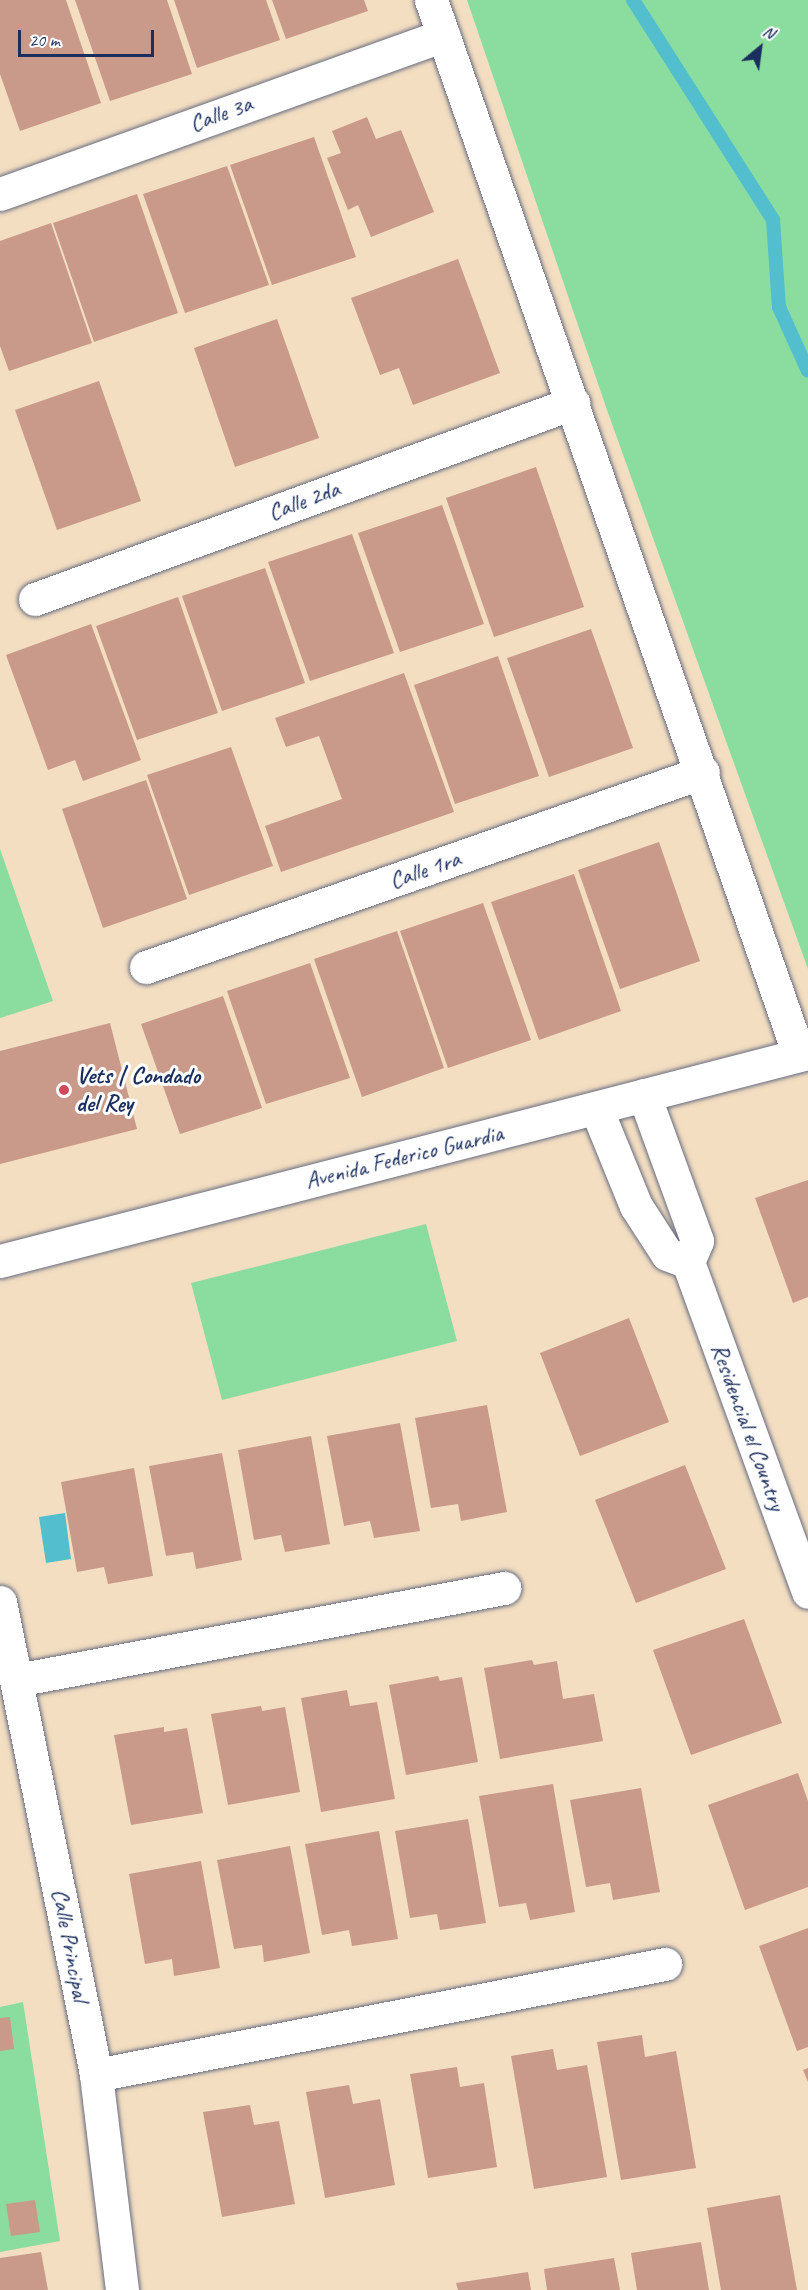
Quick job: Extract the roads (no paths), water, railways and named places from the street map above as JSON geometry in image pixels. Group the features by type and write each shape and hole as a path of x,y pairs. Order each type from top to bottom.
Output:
{"street":[{"path":"431,0 803,1054"},
{"name":"Calle 3a","path":"0,194 443,35"},
{"name":"Calle 2da","path":"35,599 573,403"},
{"name":"Calle 1ra","path":"146,967 703,772"},
{"name":"Avenida Federico Guardia","path":"0,1261 803,1054"},
{"path":"596,1108 636,1206 668,1254 688,1262 698,1241 644,1095"},
{"name":"Residencial el Country","path":"688,1262 808,1592"},
{"path":"17,1680 504,1588"},
{"name":"Calle Principal","path":"0,1602 96,2075 122,2290"},
{"path":"96,2075 665,1964"}],"water":[{"path":"65,1513 71,1559 46,1563 39,1517"}],"waterway":[{"path":"633,0 773,220 779,307 808,371"}],"place":[{"name":"Vets | Condado del Rey","path":"64,1090"}]}
